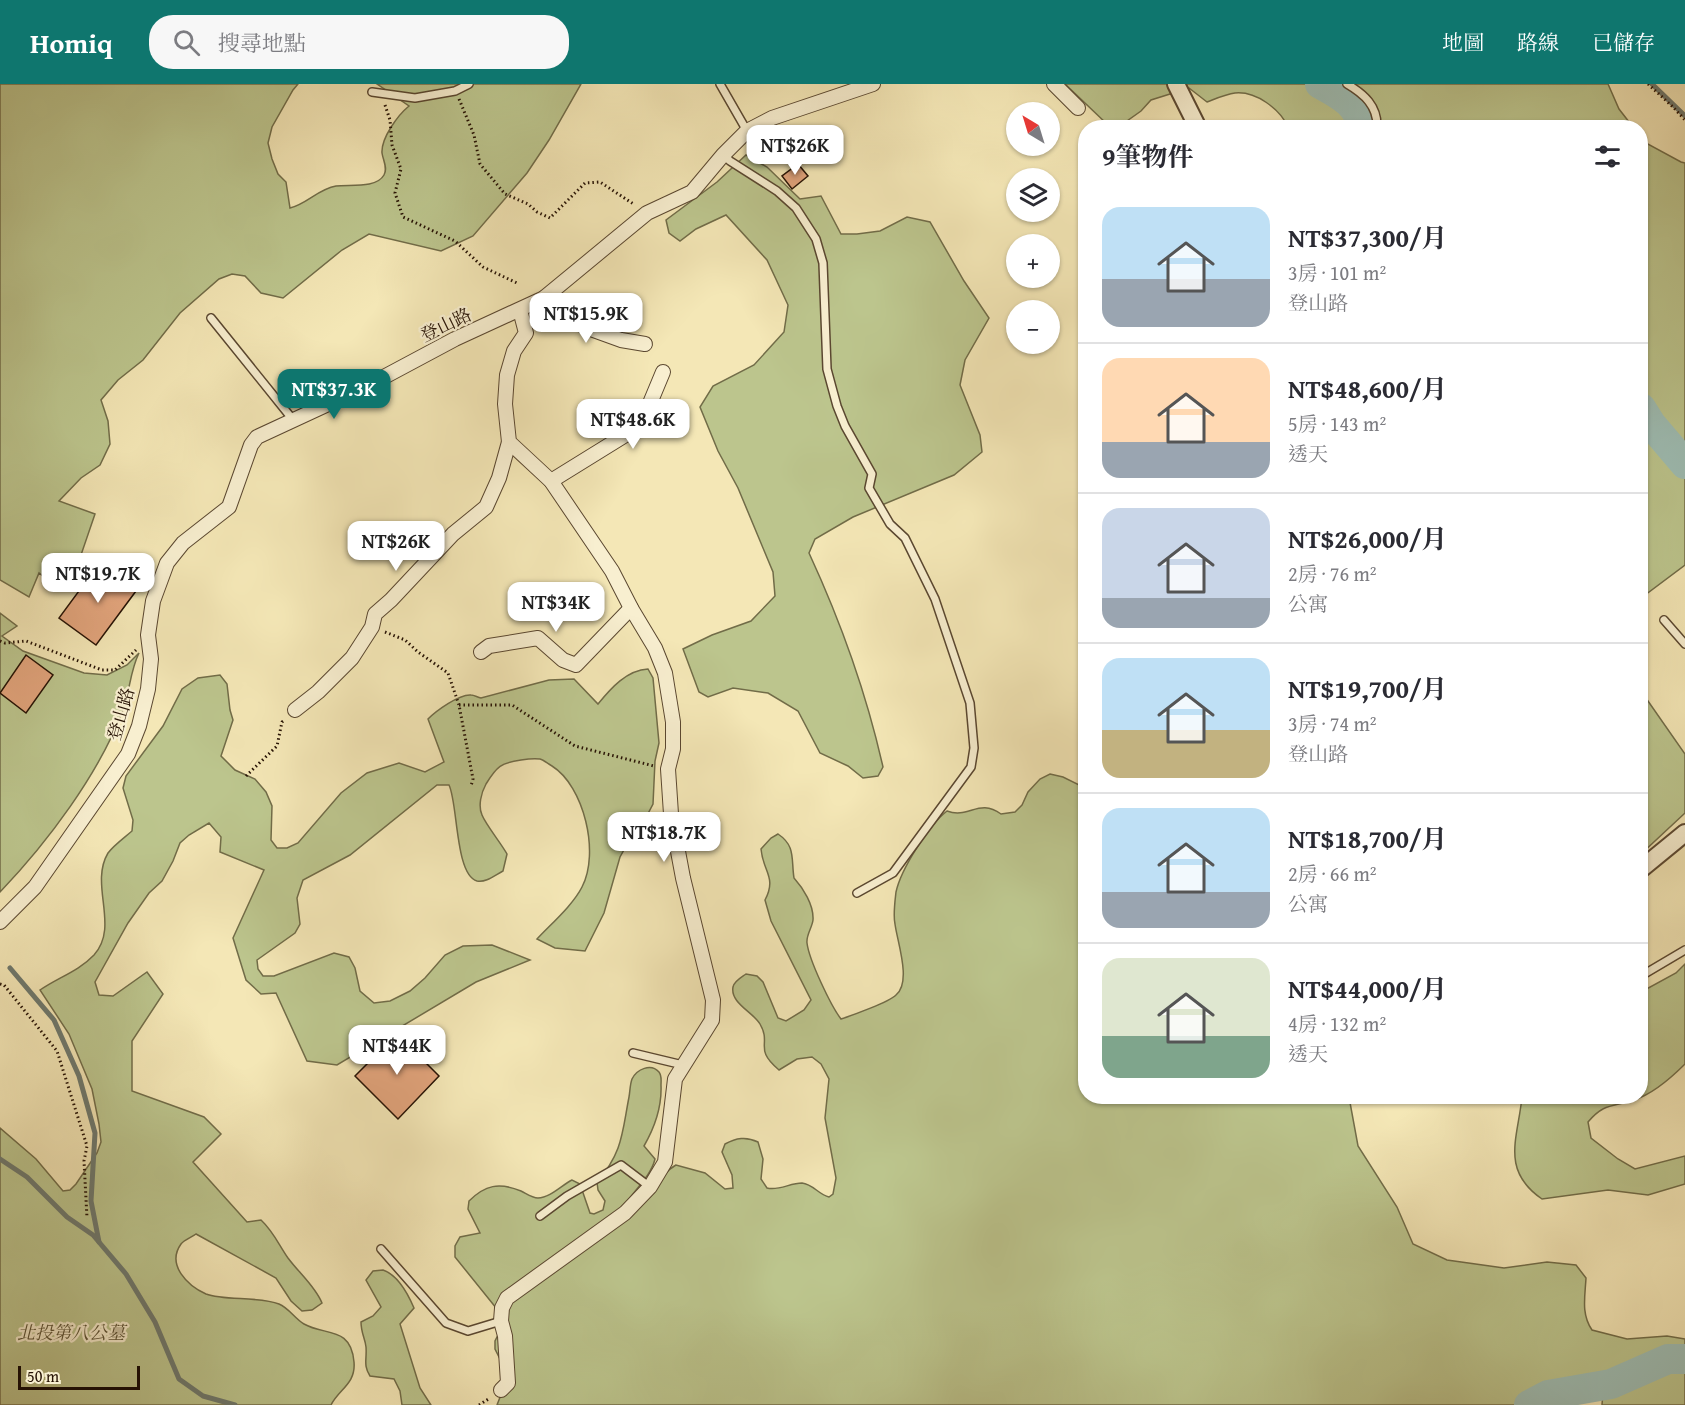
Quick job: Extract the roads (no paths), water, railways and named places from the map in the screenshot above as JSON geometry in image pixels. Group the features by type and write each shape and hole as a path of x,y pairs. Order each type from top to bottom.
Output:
{"street":[{"name":"登山路","path":"0,922 35,887 128,754 140,726 148,689 151,659 148,635 153,601 167,563 183,543 230,507 251,445 257,437 367,386 455,339 544,298 647,213 692,192 747,131 772,117 873,84"},
{"path":"1054,84 1078,108"},
{"path":"1176,84 1194,120"},
{"path":"544,298 585,327 621,340 645,344"},
{"path":"295,710 318,692 352,658 372,627 375,614 453,534 486,507 499,478 509,442 505,404 507,375 514,351 526,333 520,310"},
{"path":"551,481 635,429 643,420 663,372"},
{"path":"501,1390 508,1383 501,1321 502,1308 507,1298 625,1212 650,1187 665,1162 675,1079 712,1020 713,1000 683,878 671,814 668,770 673,749 673,722 665,673 655,648 612,571 551,481 509,442"},
{"path":"481,652 489,646 538,638 563,660 576,665 631,608"},
{"path":"1648,863 1685,833"}],"lane":[{"path":"372,92 415,98 455,91 469,84"},
{"path":"720,84 747,131"},
{"path":"1347,84 1371,102 1376,112 1376,120"},
{"path":"723,155 783,196 796,208 816,239 823,263 827,369 837,406 845,426 872,474 869,488 890,524 905,538 935,599 970,703 974,748 971,767 893,873 857,893"},
{"path":"210,318 294,421"},
{"path":"1664,620 1685,644"},
{"path":"1648,972 1685,951"},
{"path":"633,1053 682,1065"},
{"path":"540,1216 567,1196 621,1165 650,1187"},
{"path":"381,1249 446,1323 468,1331 501,1321"}],"waterway":[{"path":"1320,84 1347,101 1357,112 1360,120"},
{"path":"1652,84 1685,116"},
{"path":"1648,419 1685,464"},
{"path":"10,968 54,1020 79,1076 95,1133 91,1201 99,1242"},
{"path":"0,1159 27,1177 67,1217 93,1235 126,1274 155,1322 179,1379 203,1396 235,1405"},
{"path":"1529,1405 1548,1395 1611,1384 1668,1359 1685,1359"}],"park label":[{"name":"北投第八公墓","path":"71,1333"}]}
